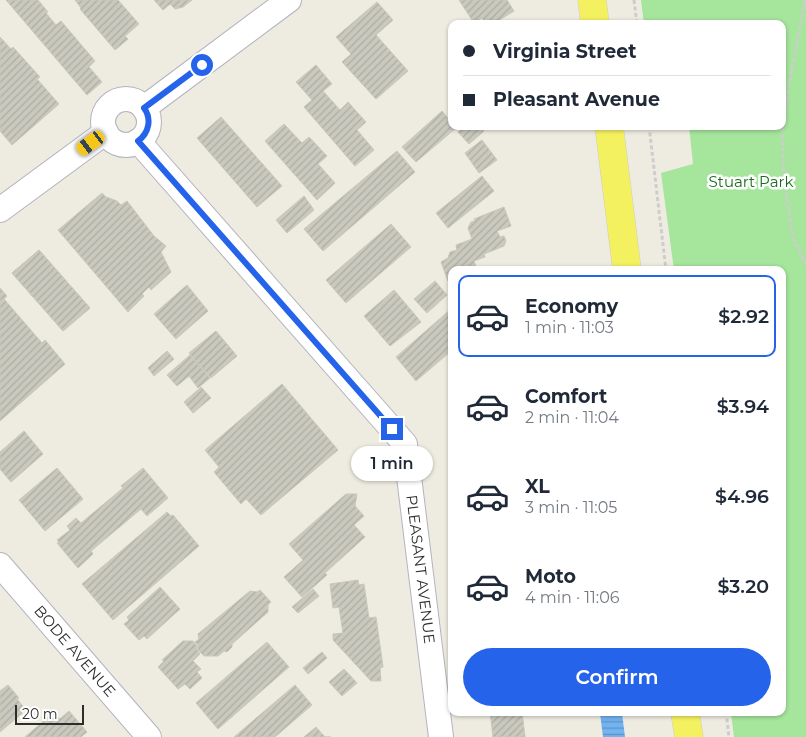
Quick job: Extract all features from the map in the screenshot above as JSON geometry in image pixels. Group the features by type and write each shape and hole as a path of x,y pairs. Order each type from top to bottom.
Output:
{"main road":[{"path":"592,0 594,20"},
{"path":"610,130 627,266"},
{"path":"686,716 689,737"}],"street":[{"path":"144,108 290,0"},
{"path":"128,99 135,100 144,108 149,118 146,132 138,141 120,144 113,140 106,132 103,121 104,114 113,102 128,99"},
{"path":"0,210 106,132"},
{"name":"PLEASANT AVENUE","path":"138,141 405,444 441,737"},
{"name":"BODE AVENUE","path":"0,566 149,737"}],"path":[{"path":"634,0 636,20"},
{"path":"786,107 805,0"},
{"path":"649,130 666,266"},
{"path":"783,130 784,179 793,238 806,264"},
{"path":"727,716 730,737"}],"green space":[{"name":"Stuart Park","path":"641,0 806,0 806,737 734,737 731,716 786,716 786,266 673,266 661,173 693,164 689,130 786,130 786,20 644,20"}],"water":[{"path":"600,716 622,716 625,737 603,737"}],"building":[{"path":"6,0 38,0 56,25 61,21 95,61 89,67 102,82 87,95"},
{"path":"75,0 118,0 139,24 125,36 128,39 115,50 80,9"},
{"path":"154,0 192,0 183,7 175,9 170,4 163,10"},
{"path":"459,0 507,0 514,11 499,20 483,20 482,18 472,20"},
{"path":"377,2 393,20 376,35 408,71 376,99 342,62 351,54 336,37"},
{"path":"0,37 11,49 13,47 40,77 37,79 59,104 12,145 0,131"},
{"path":"316,65 332,84 323,91 340,110 348,102 366,122 357,130 374,150 355,166 304,107 312,100 296,82"},
{"path":"442,111 448,118 448,130 454,130 416,162 402,147"},
{"path":"221,117 282,186 257,207 197,138"},
{"path":"284,124 302,143 309,137 327,156 318,164 335,183 317,200 265,141"},
{"path":"460,130 484,131 469,144 458,132"},
{"path":"482,140 497,160 479,173 465,153"},
{"path":"397,151 415,172 323,251 304,229"},
{"path":"482,176 494,191 448,228 436,213"},
{"path":"102,193 121,205 127,201 154,236 166,246 161,252 171,272 151,290 149,287 142,294 144,296 128,312 58,230"},
{"path":"304,196 314,210 287,233 276,220"},
{"path":"504,207 511,226 497,231 500,237 504,236 506,241 504,246 484,254 485,257 474,261 476,266 448,266 448,281 441,262 448,258 450,252 457,250 456,245 472,239 468,228 471,222 475,221 474,219"},
{"path":"391,224 411,247 346,303 326,280"},
{"path":"39,250 90,308 63,331 12,273"},
{"path":"39,250 90,308 63,331 12,273"},
{"path":"435,281 447,295 427,313 414,299"},
{"path":"187,285 208,311 176,339 154,314"},
{"path":"0,288 7,296 4,299 42,343 45,340 65,364 0,421"},
{"path":"394,290 421,322 390,346 364,316"},
{"path":"448,312 448,354 416,381 396,357"},
{"path":"216,331 237,356 211,378 189,353"},
{"path":"167,351 174,359 154,376 148,368"},
{"path":"190,355 210,378 198,388 189,376 177,386 167,375"},
{"path":"282,384 338,450 261,515 246,499 241,504 214,472 219,467 205,450"},
{"path":"201,387 211,398 193,413 184,402"},
{"path":"24,431 43,454 11,482 0,469 0,452"},
{"path":"57,468 83,499 45,531 19,500"},
{"path":"143,468 168,498 147,516 141,509 91,551 93,554 78,568 57,543 59,542 57,540 70,530 67,526 76,518 81,523 123,488 121,486"},
{"path":"346,494 357,494 355,506 364,516 354,525 365,537 325,573 327,575 302,597 284,577 303,560 289,544"},
{"path":"167,512 171,516 173,515 199,546 113,620 82,584"},
{"path":"358,580 359,585 364,584 369,618 376,617 383,667 380,668 381,681 371,681 333,640 333,634 343,633 339,607 333,608 330,584"},
{"path":"160,587 180,609 147,639 144,636 139,640 124,624 129,620 127,617"},
{"path":"313,589 319,596 298,613 292,607"},
{"path":"260,590 271,602 268,605 268,612 232,644 232,647 227,652 224,651 218,656 204,656 198,650 198,645 195,642 199,639 198,634 250,591 257,592"},
{"path":"183,641 193,641 200,654 193,661 201,669 197,672 202,678 190,689 185,684 178,689 158,667 164,661 162,660"},
{"path":"267,642 289,667 218,729 196,703"},
{"path":"322,652 327,658 308,674 303,668"},
{"path":"344,669 357,683 342,696 329,682"},
{"path":"8,685 26,710 0,732 0,691"},
{"path":"295,685 312,705 275,737 234,737"},
{"path":"69,711 87,732 81,737 25,737 54,712 60,719"},
{"path":"490,716 522,716 525,737 493,737"},
{"path":"316,727 325,737 304,737"}],"route":[{"path":"202,65 144,108 149,118 148,126 146,132 138,141 392,429"}]}
